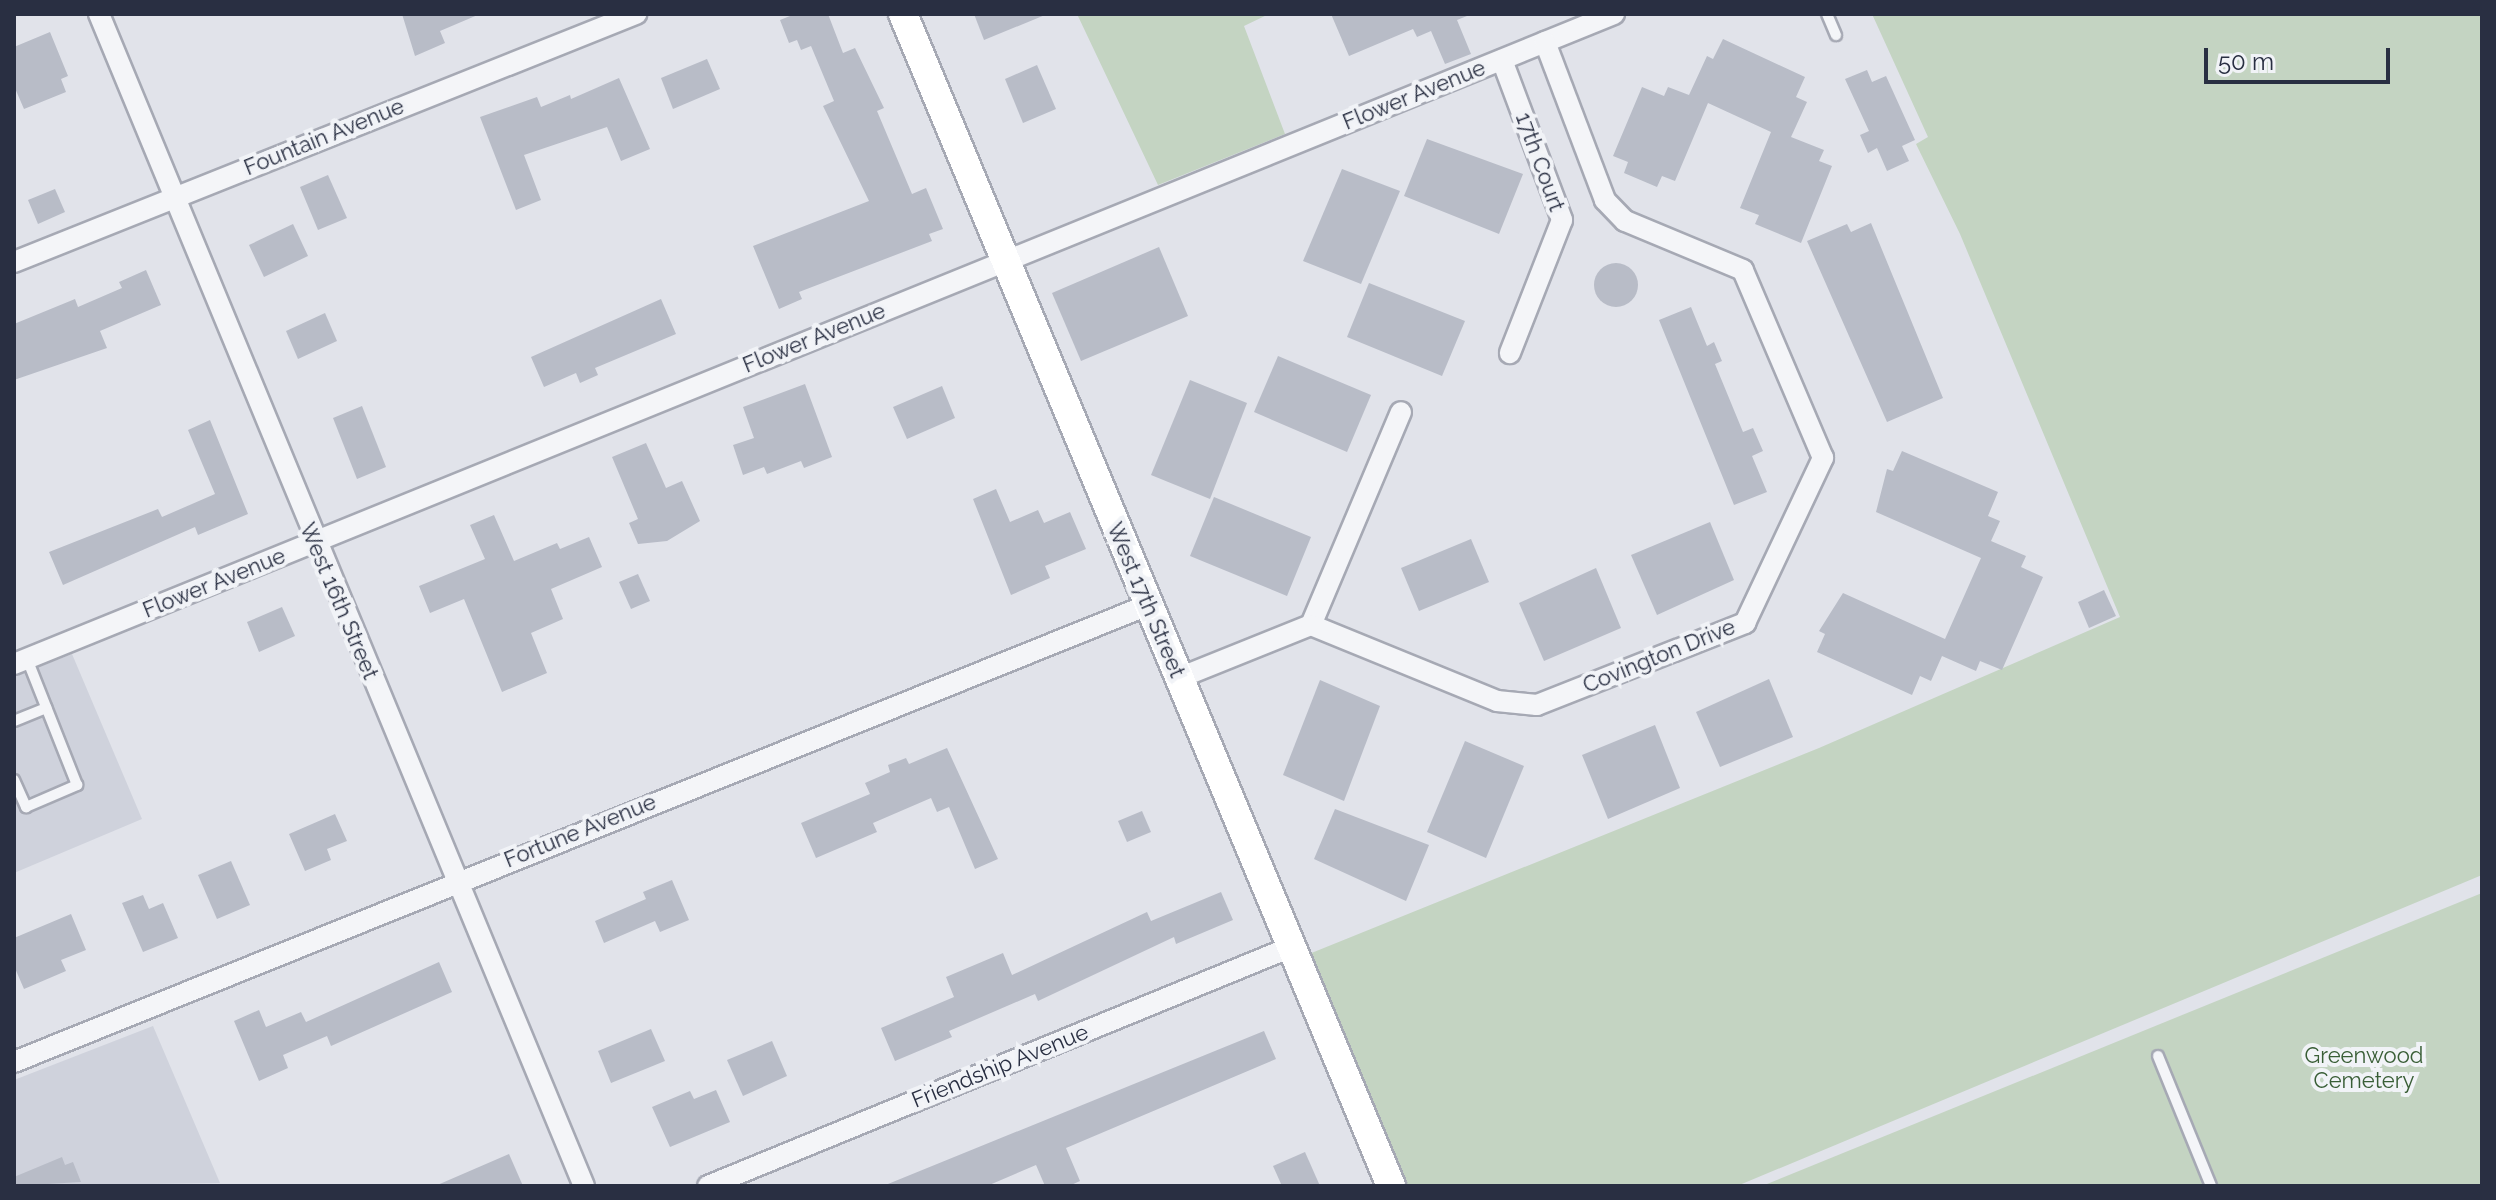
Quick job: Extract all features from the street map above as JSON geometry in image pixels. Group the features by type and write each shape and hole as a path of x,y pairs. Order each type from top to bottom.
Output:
{"main road":[{"name":"West 17th Street","path":"903,14 1391,1186"}],"street":[{"name":"West 16th Street","path":"99,14 584,1186"},
{"name":"Fountain Avenue","path":"14,262 636,14"},
{"name":"Flower Avenue","path":"21,662 1614,14"},
{"name":"Covington Drive","path":"1311,625 1497,701 1537,705 1745,623 1823,458 1743,270 1625,221 1605,200 1545,42"},
{"name":"17th Court","path":"1502,60 1562,220 1510,353"},
{"path":"1179,678 1311,625 1401,412"},
{"name":"Fortune Avenue","path":"14,1062 455,880 1148,605"},
{"name":"Friendship Avenue","path":"708,1186 1291,947"}],"lane":[{"path":"1827,14 1836,35"},
{"path":"14,780 26,807 77,785 46,708 21,662"},
{"path":"14,721 46,708"},
{"path":"2158,1056 2211,1186"}],"shaded area":[{"path":"72,654 142,819 14,873 14,677"},
{"path":"153,1026 220,1183 14,1186 14,1080"}],"green space":[{"path":"1077,14 1269,14 1244,26 1285,134 1158,185"},
{"path":"1872,14 2482,14 2482,875 1737,1186 1407,1186 1309,954 1819,748 2120,617 1960,234 1916,144 1928,137"},
{"name":"Greenwood Cemetery","path":"2482,893 2482,1186 1762,1186"}],"building":[{"path":"402,14 480,14 440,31 445,43 415,56"},
{"path":"795,14 828,14 843,53 855,48 884,108 877,111 912,194 926,188 943,229 929,234 932,241 799,292 802,299 779,309 753,246 869,201 823,106 834,101 811,46 801,50 797,40 789,43 780,20"},
{"path":"974,14 1045,14 1045,15 984,40"},
{"path":"1331,14 1472,14 1457,20 1471,54 1445,64 1431,31 1417,37 1413,29 1349,56"},
{"path":"50,32 68,76 61,79 66,92 24,109 14,86 14,47"},
{"path":"1723,39 1805,77 1796,97 1807,102 1791,137 1824,150 1819,161 1832,166 1801,243 1755,224 1759,215 1740,208 1771,132 1708,103 1675,181 1662,176 1657,187 1624,173 1628,162 1613,156 1642,87 1664,96 1668,87 1689,95 1707,56 1713,59"},
{"path":"707,59 720,89 673,109 661,78"},
{"path":"1037,65 1056,109 1023,123 1005,79"},
{"path":"1867,70 1872,82 1886,76 1915,140 1902,146 1909,161 1887,171 1877,148 1868,153 1860,135 1869,131 1845,79"},
{"path":"619,78 650,149 621,161 607,127 524,155 541,200 516,210 480,117 537,97 541,107 570,95 571,99"},
{"path":"1427,139 1523,174 1499,234 1404,196"},
{"path":"1342,169 1400,191 1361,284 1303,261"},
{"path":"328,175 347,218 318,230 300,187"},
{"path":"55,189 65,212 38,224 28,200"},
{"path":"1871,223 1943,398 1887,422 1807,241 1847,224 1851,232"},
{"path":"293,224 308,256 264,277 249,245"},
{"path":"1159,247 1188,316 1081,361 1052,293"},
{"path":"1616,263 1632,269 1638,285 1632,301 1616,307 1600,301 1594,285 1600,269"},
{"path":"146,270 161,305 100,331 107,348 14,380 14,324 75,299 78,307 122,288 119,282"},
{"path":"1369,283 1465,321 1442,376 1347,337"},
{"path":"661,299 676,334 595,368 598,375 580,383 576,373 544,387 531,357"},
{"path":"1691,307 1707,346 1714,342 1722,361 1715,364 1743,432 1753,428 1763,451 1752,456 1767,492 1734,505 1659,320"},
{"path":"325,313 337,341 298,359 286,331"},
{"path":"1278,356 1371,395 1347,452 1254,412"},
{"path":"1190,380 1247,403 1210,499 1151,475"},
{"path":"805,384 832,457 804,468 801,461 767,474 764,467 743,475 733,445 754,438 743,407"},
{"path":"942,386 955,418 907,439 893,407"},
{"path":"362,406 386,467 357,479 333,418"},
{"path":"210,420 248,514 198,535 195,527 63,585 49,552 158,509 162,517 215,494 188,430"},
{"path":"646,443 666,488 682,481 700,521 667,541 638,544 629,523 638,519 612,457"},
{"path":"1902,451 1998,492 1988,516 2000,521 1991,541 2026,556 2021,567 2043,577 2002,670 1980,661 1976,671 1942,656 1931,681 1920,676 1912,695 1817,652 1825,634 1819,631 1843,593 1945,639 1981,558 1876,512 1887,469 1893,471"},
{"path":"996,489 1010,522 1038,510 1044,523 1070,512 1086,549 1045,566 1050,578 1011,595 973,499"},
{"path":"1214,497 1311,537 1287,596 1190,556"},
{"path":"494,515 514,561 557,543 560,549 589,537 602,567 551,589 563,619 531,633 547,673 502,692 464,599 430,613 419,586 485,559 470,525"},
{"path":"1710,522 1734,580 1657,615 1631,555"},
{"path":"1471,539 1489,582 1419,611 1401,568"},
{"path":"1596,568 1621,628 1544,661 1519,603"},
{"path":"638,574 650,601 631,609 619,582"},
{"path":"2104,590 2116,616 2089,628 2078,602"},
{"path":"282,607 295,636 259,652 247,622"},
{"path":"1769,679 1793,737 1720,767 1696,712"},
{"path":"1320,680 1380,706 1344,801 1283,775"},
{"path":"1655,725 1680,788 1608,819 1582,755"},
{"path":"1465,741 1524,766 1486,858 1427,832"},
{"path":"947,748 998,859 975,869 949,807 937,812 931,798 873,823 877,832 816,858 801,823 870,794 865,783 890,772 888,765 906,758 909,764"},
{"path":"1335,809 1429,845 1406,901 1314,859"},
{"path":"1142,811 1151,832 1127,842 1118,821"},
{"path":"335,814 347,841 327,849 331,860 305,871 289,834"},
{"path":"231,861 250,905 217,919 198,875"},
{"path":"672,880 689,920 660,932 655,921 604,943 595,921 646,899 643,892"},
{"path":"1221,892 1233,920 1176,944 1174,937 1038,1001 1035,994 949,1031 952,1037 895,1061 881,1028 954,997 946,977 1003,953 1012,975 1147,912 1151,921"},
{"path":"143,895 149,909 163,903 178,938 143,952 122,903"},
{"path":"71,914 86,950 61,960 66,971 24,989 14,966 14,938"},
{"path":"439,962 452,992 331,1046 327,1036 283,1055 288,1068 259,1081 234,1021 259,1010 266,1027 301,1012 306,1022"},
{"path":"651,1029 665,1061 611,1083 598,1051"},
{"path":"1264,1031 1276,1059 1066,1148 1080,1181 1069,1186 1045,1186 1036,1165 987,1186 883,1186"},
{"path":"772,1041 787,1076 743,1096 727,1060"},
{"path":"716,1090 730,1122 670,1147 652,1107 690,1091 694,1099"},
{"path":"1305,1152 1320,1186 1282,1186 1273,1166"},
{"path":"509,1154 523,1186 435,1186"},
{"path":"62,1157 65,1165 73,1162 81,1182 14,1186 14,1177"}]}
